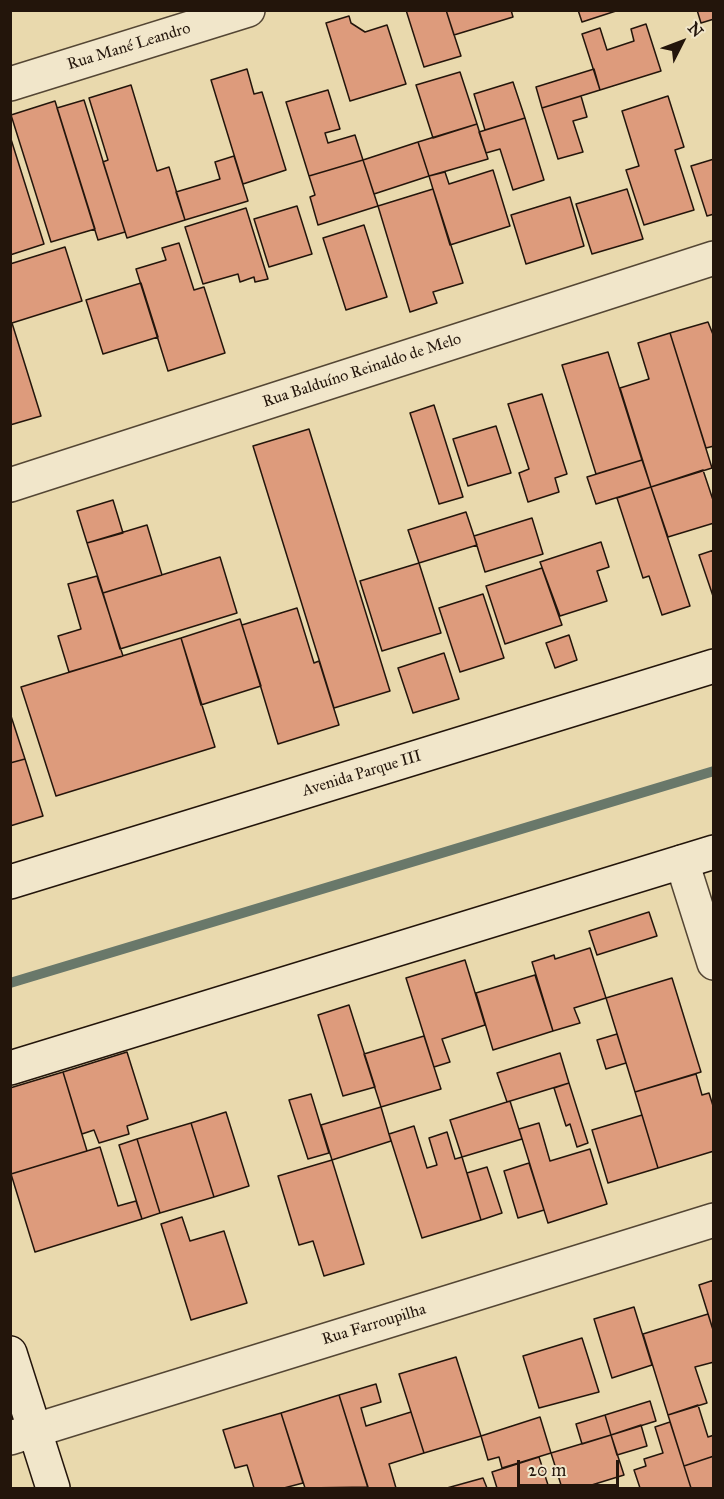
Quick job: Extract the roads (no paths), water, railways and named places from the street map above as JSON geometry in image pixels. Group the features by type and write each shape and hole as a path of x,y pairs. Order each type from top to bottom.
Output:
{"street":[{"name":"Rua Mané Leandro","path":"10,84 248,10"},
{"name":"Rua Balduíno Reinaldo de Melo","path":"10,484 714,258"},
{"name":"Avenida Parque III","path":"10,882 714,666"},
{"path":"10,1068 714,852"},
{"path":"682,862 714,963"},
{"name":"Rua Farroupilha","path":"22,1434 714,1220"},
{"path":"10,1353 22,1434 52,1488"}],"waterway":[{"path":"10,983 714,771"}]}
